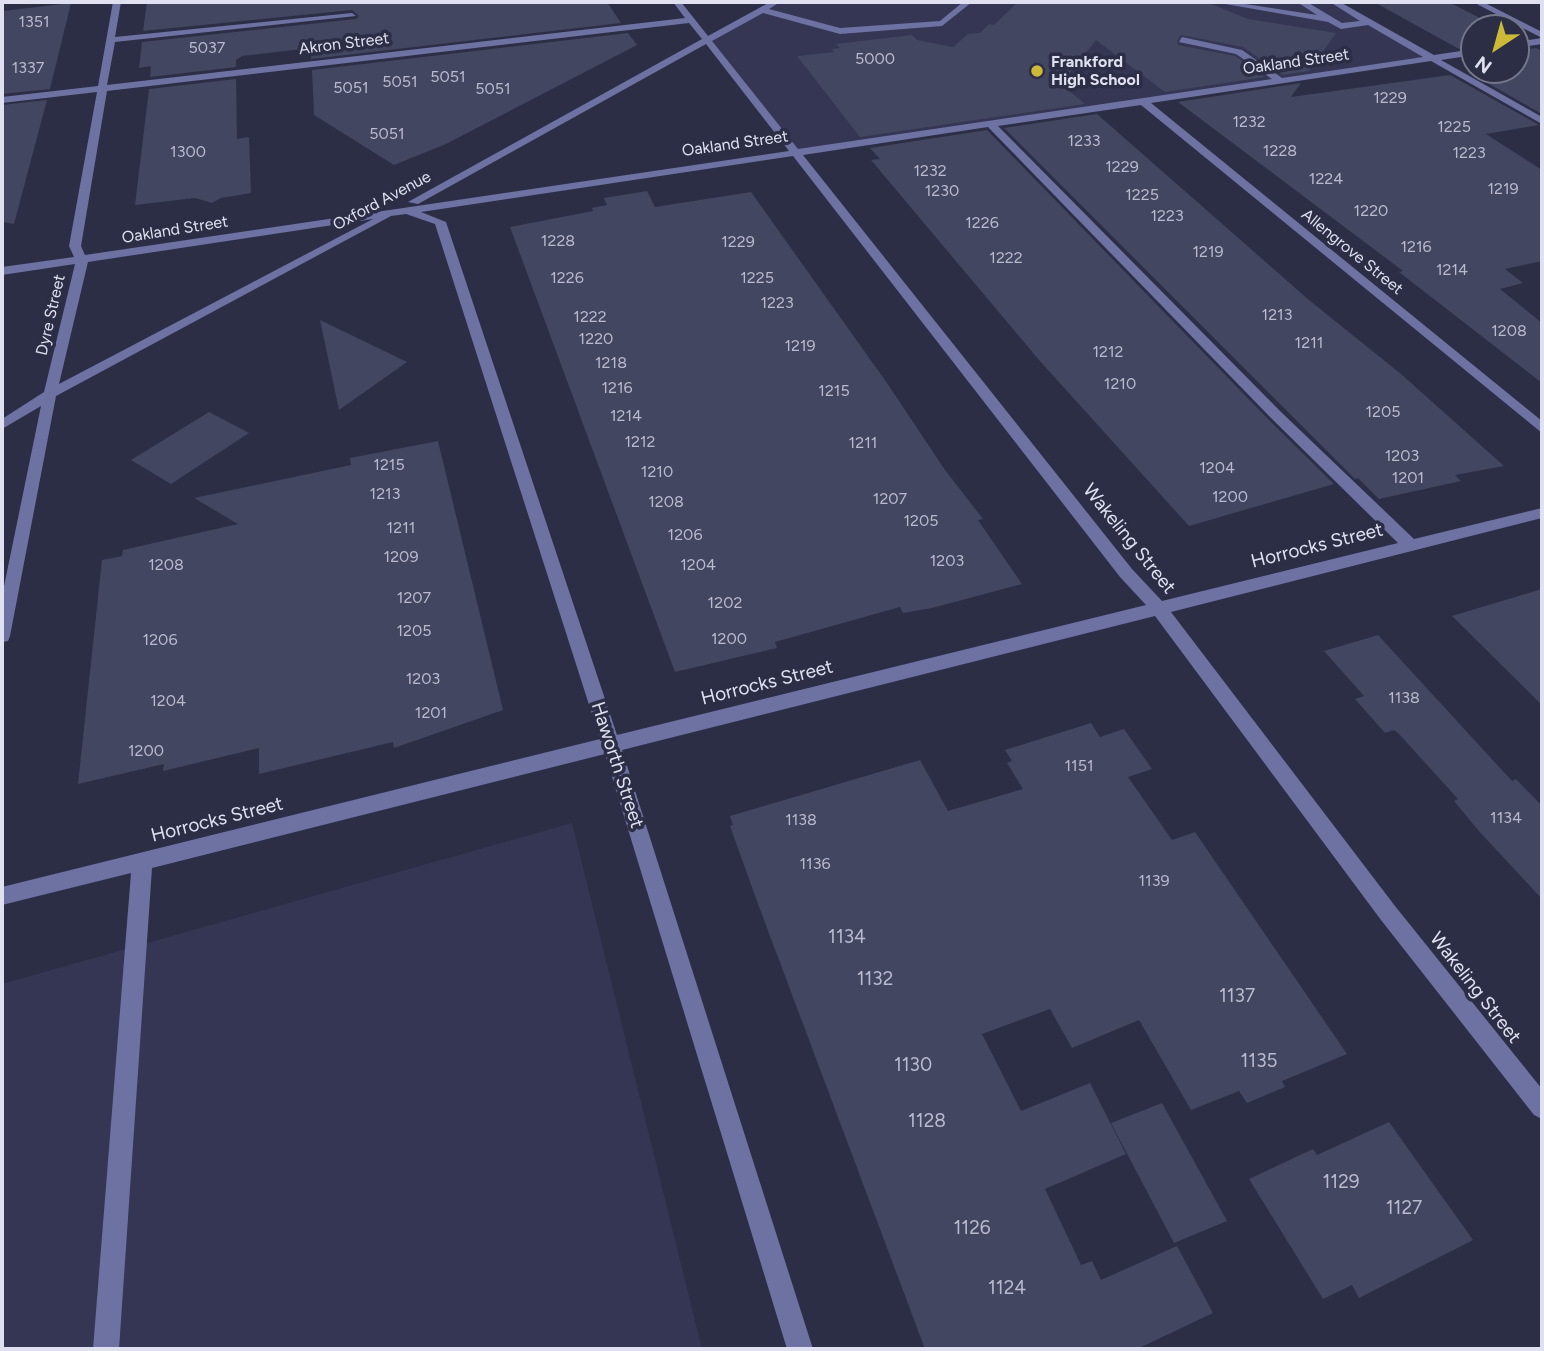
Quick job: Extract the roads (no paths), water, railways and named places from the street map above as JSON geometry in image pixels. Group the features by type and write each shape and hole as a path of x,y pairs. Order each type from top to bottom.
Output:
{"street":[{"name":"Dyre Street","path":"2,636 50,394 82,261 75,246 117,2"},
{"name":"Wakeling Street","path":"677,2 1126,573 1158,607 1388,913 1542,1107"},
{"name":"Oxford Avenue","path":"2,425 50,394 401,209 776,2"},
{"path":"762,10 841,31 942,23 968,2"},
{"path":"1217,2 1332,20"},
{"path":"1301,2 1341,26 1370,22"},
{"path":"1334,2 1542,121"},
{"path":"1477,2 1542,35"},
{"path":"110,40 352,16"},
{"name":"Akron Street","path":"2,100 691,20"},
{"path":"1182,40 1239,52 1279,80"},
{"name":"Oakland Street","path":"2,271 82,261 401,209 1460,54"},
{"name":"Allengrove Street","path":"1141,100 1542,428"},
{"path":"989,122 1276,415 1410,545"},
{"name":"Haworth Street","path":"401,209 440,222 611,744 800,1349"},
{"name":"Horrocks Street","path":"2,895 1542,513"},
{"path":"106,1349 142,861"}],"place":[{"name":"Frankford High School","path":"1037,71"}]}
